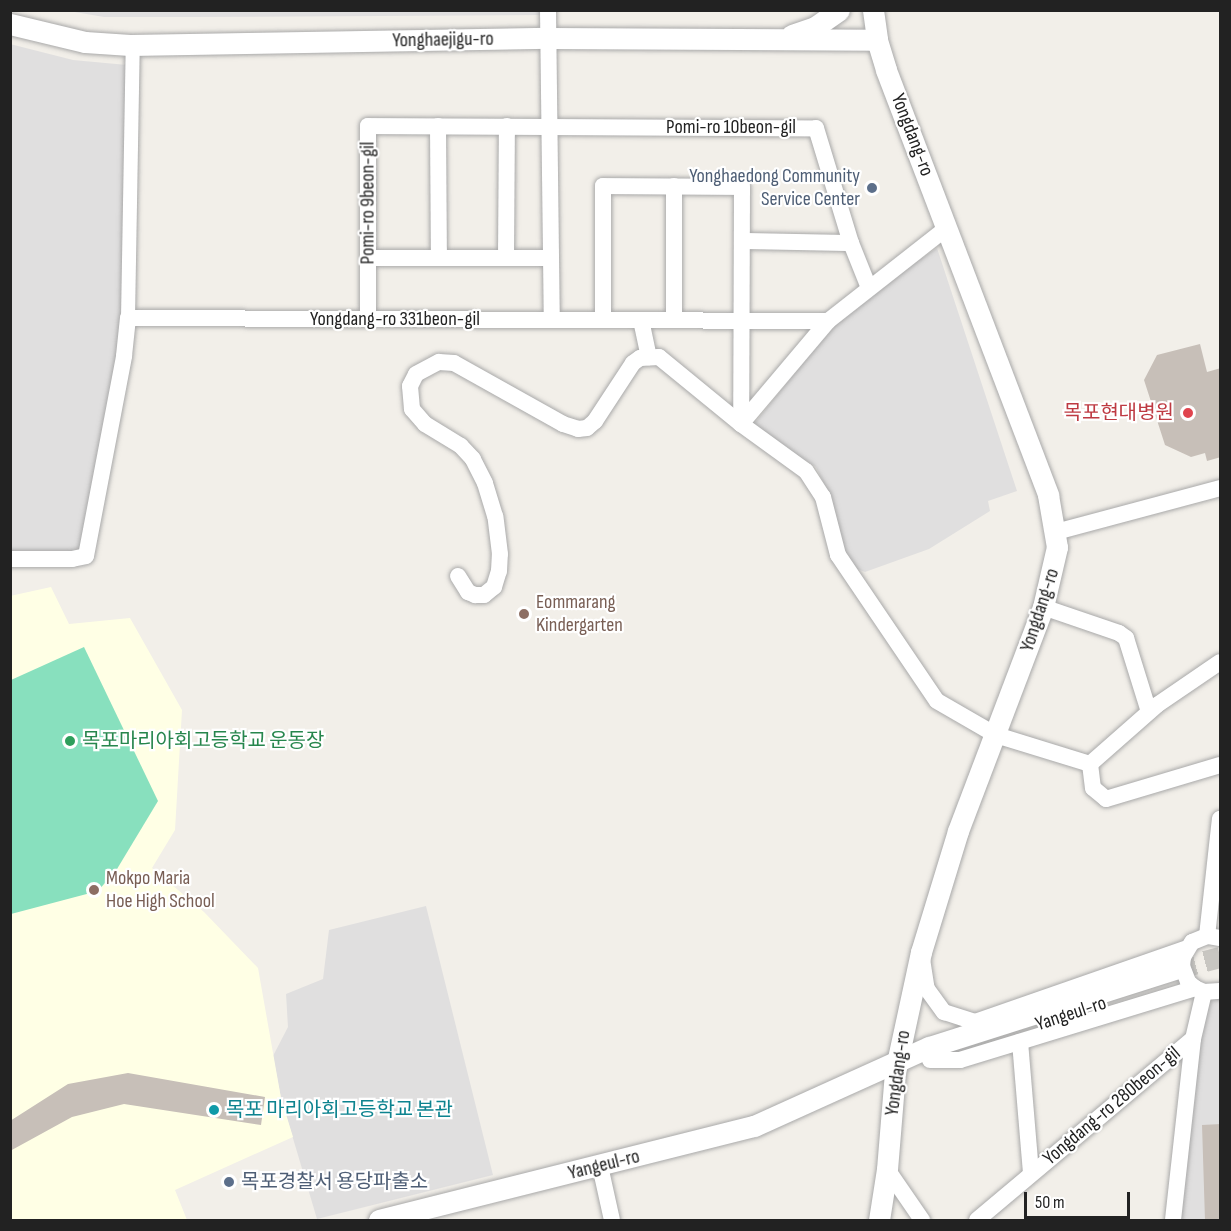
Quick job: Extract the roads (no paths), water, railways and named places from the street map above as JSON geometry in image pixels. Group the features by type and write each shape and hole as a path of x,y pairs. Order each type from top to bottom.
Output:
{"street":[{"path":"548,10 552,319"},
{"path":"780,39 815,27 839,10"},
{"name":"Yongdang-ro","path":"873,10 877,40 886,70 948,227 1048,495 1056,532 1056,559 1043,608 958,831 921,952 896,1066 887,1169 879,1221"},
{"name":"Yonghaejigu-ro","path":"10,24 85,42 133,45 549,38 877,40"},
{"path":"10,559 72,559 86,556 124,356 128,318 133,45"},
{"name":"Pomi-ro 9beon-gil","path":"368,318 368,126 550,126"},
{"path":"438,126 439,258"},
{"path":"506,258 507,126"},
{"name":"Pomi-ro 10beon-gil","path":"550,126 816,128 851,243 869,288"},
{"path":"603,319 603,186 742,187 741,424"},
{"path":"674,186 674,319"},
{"path":"741,424 828,321 948,227"},
{"path":"742,241 851,243"},
{"path":"368,258 551,258"},
{"name":"Yongdang-ro 331beon-gil","path":"128,318 828,321"},
{"path":"641,320 650,357"},
{"path":"458,576 468,592 475,595 484,595 494,587 499,571 500,554 495,516 485,483 473,459 461,446 425,424 412,410 410,386 416,374 433,364 454,363 563,424 578,429 586,428 595,421 633,363 650,357 659,357 741,424 806,471 823,497 838,555 937,700 996,735 1090,764"},
{"path":"1056,532 1221,488"},
{"path":"1043,608 1119,633 1126,638 1149,712"},
{"path":"1090,764 1149,712 1221,662"},
{"path":"1090,764 1093,788 1106,799 1221,765"},
{"path":"930,1053 975,1022 1187,948 1199,938 1214,937 1221,819"},
{"path":"1187,948 1182,966 1188,982 1195,984"},
{"path":"921,952 927,989 944,1012 975,1022"},
{"path":"1173,1221 1193,1039 1195,984"},
{"path":"930,1053 960,1060 1195,984"},
{"name":"Yangeul-ro","path":"379,1221 415,1216 754,1126 824,1094 930,1053 1195,984"},
{"name":"Yongdang-ro 280beon-gil","path":"977,1221 1031,1173 1193,1039"},
{"path":"1020,1042 1031,1173"},
{"path":"600,1166 612,1221"},
{"path":"887,1169 922,1221"}],"tunnel":[{"path":"1175,969 1220,957"}],"place":[{"name":"Yonghaedong Community Service Center","path":"872,188"},
{"name":"목포현대병원","path":"1188,413"},
{"name":"Eommarang Kindergarten","path":"524,614"},
{"name":"목포마리아회고등학교 운동장","path":"70,741"},
{"name":"Mokpo Maria Hoe High School","path":"94,890"},
{"name":"목포 마리아회고등학교 본관","path":"214,1110"},
{"name":"목포경찰서 용당파출소","path":"229,1182"}]}
